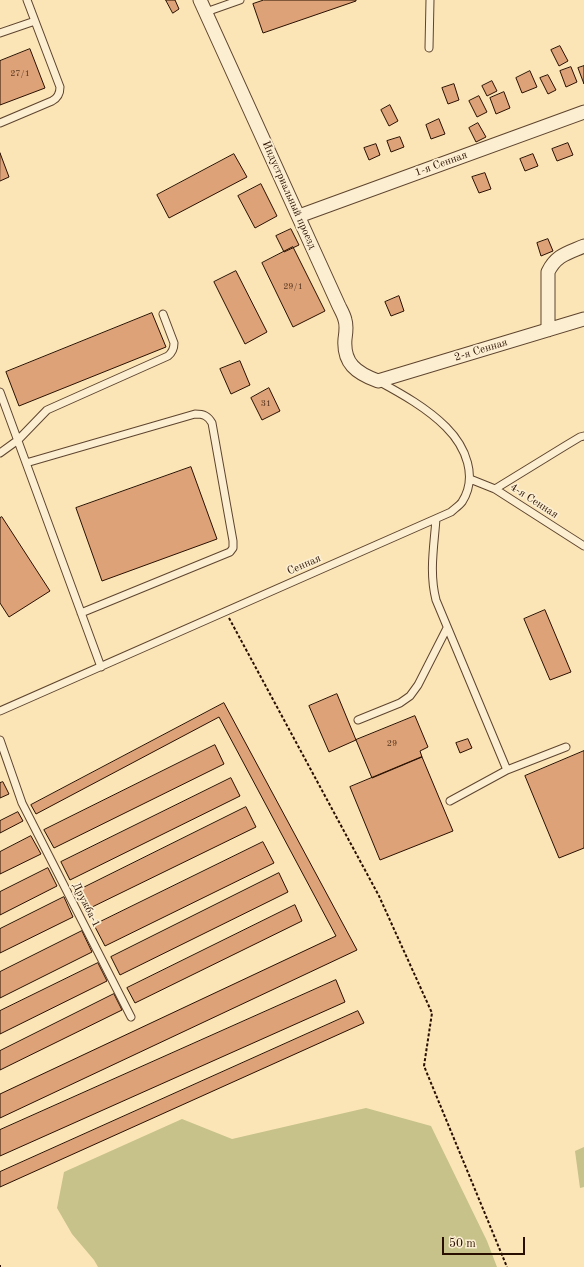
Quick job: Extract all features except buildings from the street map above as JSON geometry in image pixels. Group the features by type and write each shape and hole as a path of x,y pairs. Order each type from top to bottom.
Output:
{"street":[{"name":"Индустриальный проезд","path":"203,6 345,320 346,356 350,363 369,378 378,381"},
{"name":"1-я Сенная","path":"298,216 584,112"},
{"path":"548,330 548,272 552,263 561,256 584,246"},
{"name":"2-я Сенная","path":"378,381 584,319"}],"lane":[{"path":"0,123 56,99 60,91 60,87 27,0"},
{"path":"203,6 240,0"},
{"path":"429,48 430,0"},
{"path":"0,33 35,21"},
{"path":"0,453 18,440 47,410 168,356 174,347 174,342 163,314"},
{"name":"Сенная","path":"0,712 451,512 461,503 467,491 470,478 468,462 463,450 447,428 422,407 378,381"},
{"path":"0,392 101,667"},
{"path":"26,463 195,414 202,414 209,417 212,423 233,548 230,552 81,613"},
{"path":"495,489 584,436"},
{"name":"4-я Сенная","path":"470,478 495,489 584,546"},
{"path":"436,519 432,572 436,600 507,770"},
{"path":"358,720 400,703 410,696 418,685 447,628"},
{"name":"Дружба-1","path":"0,740 22,803 131,1016"},
{"path":"450,801 507,770 566,747"}],"path":[{"path":"225,612 379,896 432,1013 424,1066 507,1267"}],"shaded area":[{"path":"366,1108 431,1126 487,1241 497,1267 98,1267 72,1234 57,1208 64,1172 182,1119 232,1139"},
{"path":"584,1147 584,1187 580,1188 575,1151"}]}
